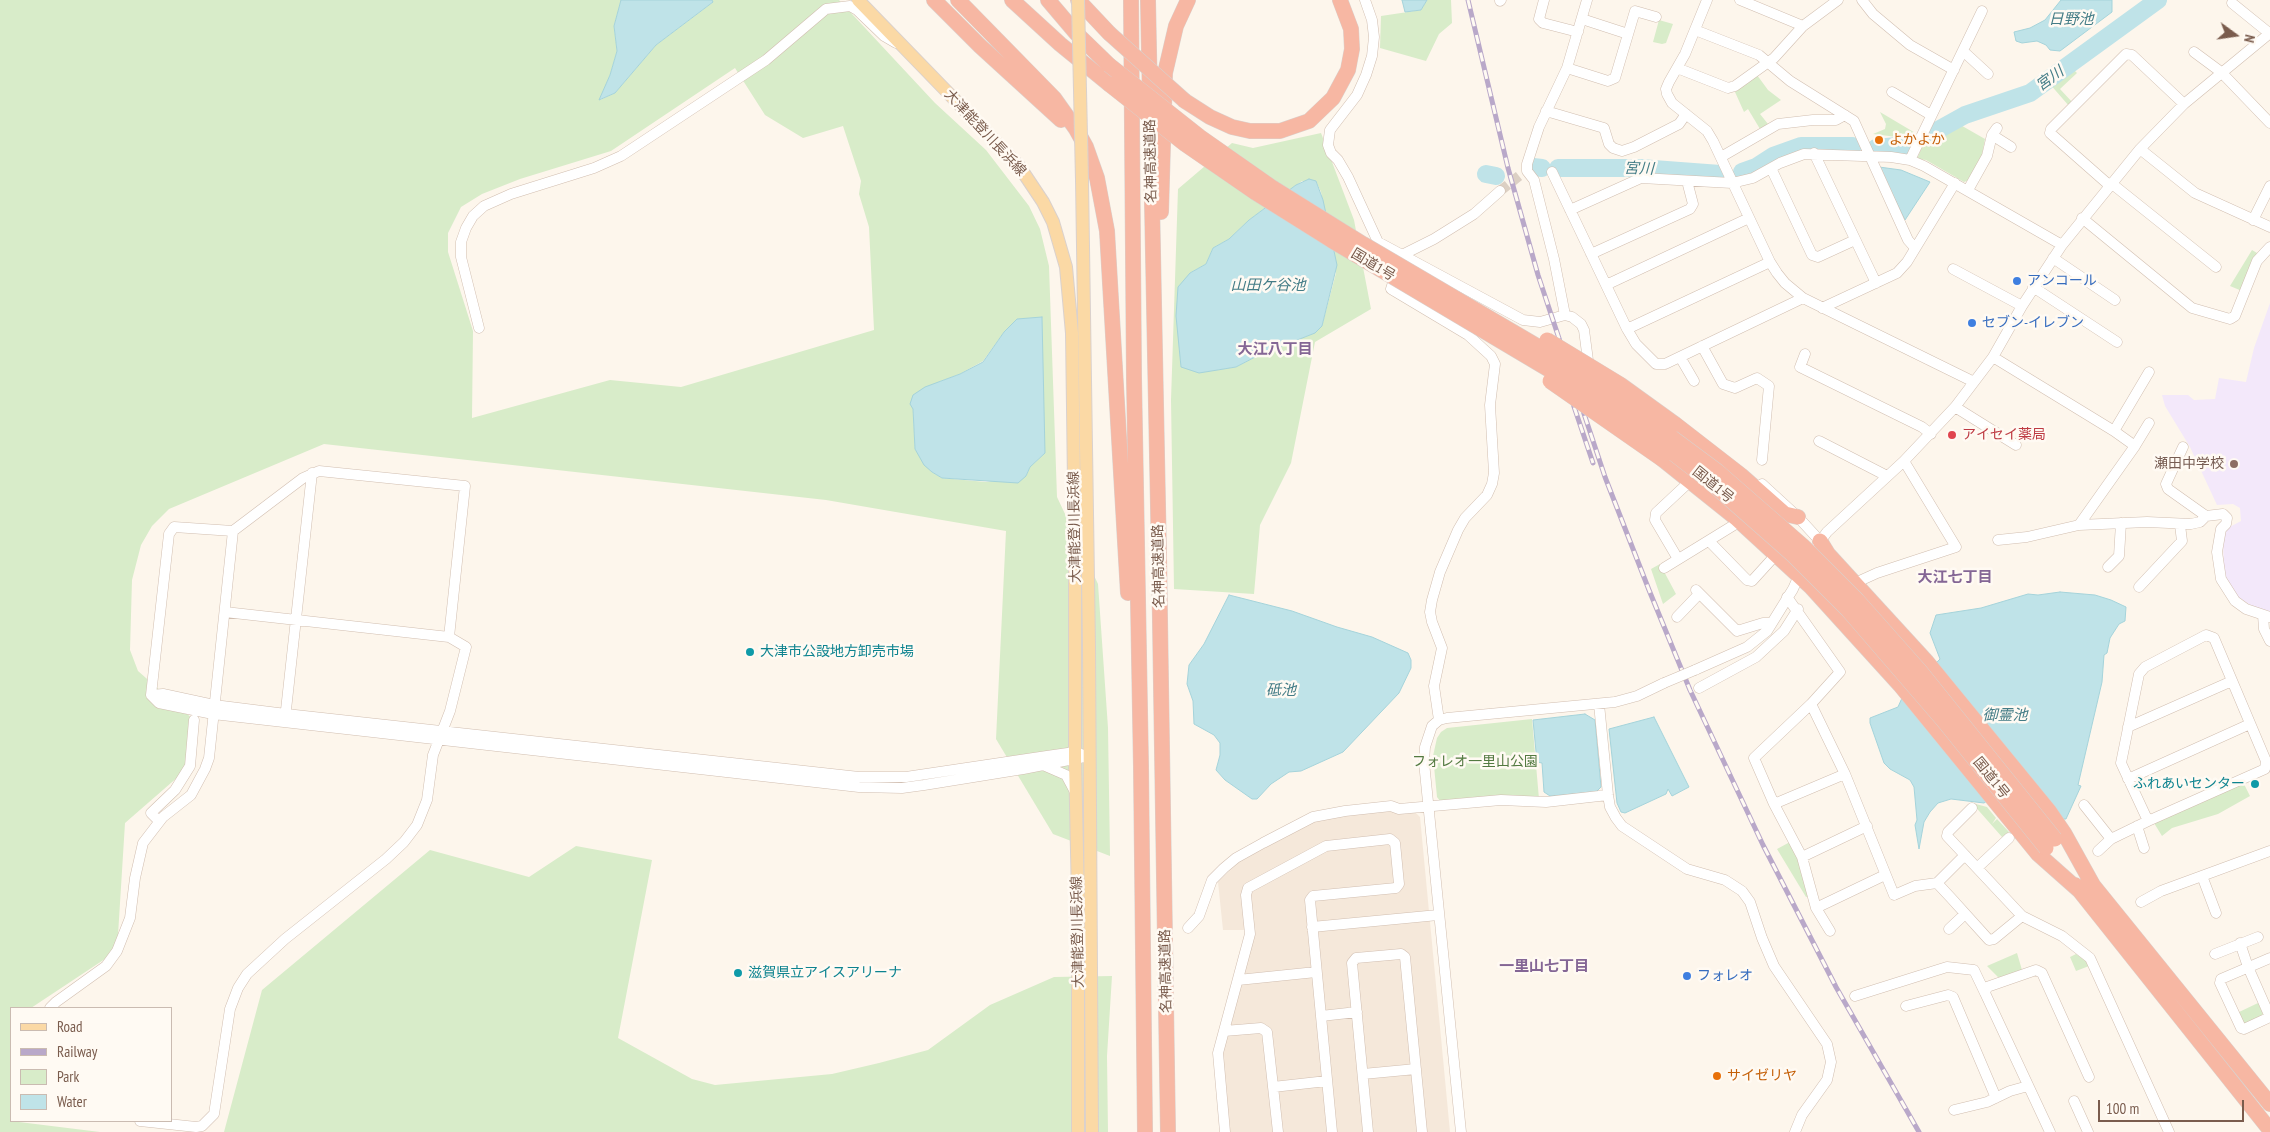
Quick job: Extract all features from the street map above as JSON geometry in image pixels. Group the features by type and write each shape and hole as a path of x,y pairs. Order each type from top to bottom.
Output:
{"highway":[{"path":"934,0 980,46 1065,124 1084,149 1097,178"},
{"path":"958,0 1054,98 1080,135 1097,178 1107,231 1128,602 1141,767"},
{"name":"国道1号","path":"1012,0 1060,44 1185,144 1256,193 1474,331 1575,384 1660,443 1709,481 1794,556 1890,656 2051,844"},
{"path":"1019,0 1090,67"},
{"path":"1042,0 1076,32"},
{"name":"国道1号","path":"1048,0 1076,32 1109,64 1200,137 1263,181 1363,244 1542,349 1636,410 1710,465 1766,512 1857,600 1900,647 2088,890 2270,1104"},
{"path":"1078,0 1108,33 1185,101 1210,118 1232,127 1250,131 1280,131 1309,121 1333,98 1348,70 1352,49 1351,29 1340,0"},
{"name":"名神高速道路","path":"1131,0 1134,388 1145,1132"},
{"name":"名神高速道路","path":"1148,0 1168,1132"},
{"path":"1155,346 1164,88 1173,35 1188,0"},
{"path":"1466,303 1545,339 1621,385 1742,476 1785,514 1798,516"},
{"path":"1474,331 1662,459 1737,519 1796,573 1858,637 1900,685 2051,844 2088,890"},
{"path":"1820,541 1828,554 1928,662 2049,811 2051,844"},
{"name":"国道1号","path":"2088,890 2270,1130"}],"main road":[{"name":"大津能登川長浜線","path":"858,0 1019,166 1043,202 1053,222 1062,251 1070,290 1076,558 1075,756 1078,1132"},
{"name":"大津能登川長浜線","path":"1078,0 1082,180 1092,1132"}],"street":[{"path":"1365,0 1372,20 1374,37 1372,56 1357,95 1330,130 1328,145 1331,153 1338,160 1348,177 1378,242 1486,301 1532,322 1565,315 1581,324 1600,421 1686,485 1784,569 1796,573"},
{"path":"1544,0 1539,19 1544,23 1578,32"},
{"path":"1565,315 1554,259 1534,180 1523,173 1546,111 1567,68 1587,0"},
{"path":"1707,0 1678,68 1666,89 1667,94 1672,102 1707,131 1770,262 1785,283 1803,298 1974,382"},
{"path":"1740,0 1803,26"},
{"path":"1678,68 1728,88 1735,86 1768,62 1803,26 1838,0"},
{"path":"1862,0 1873,14 1902,39 1954,70"},
{"path":"1438,720 1600,704 1628,699 1747,647 1767,631 1788,597 1796,573 1820,541 1932,434 1955,407 1993,357 2022,306 2062,245 2110,184 2140,149 2184,104 2270,33 2232,3"},
{"path":"479,328 461,256 461,242 473,216 484,206 511,194 594,168 621,156 766,60 828,5 850,6 857,10 884,36 902,47"},
{"path":"1567,68 1608,81 1615,78 1636,11 1656,17"},
{"path":"1910,160 1982,11"},
{"path":"1582,19 1628,34"},
{"path":"1695,30 1759,55 1790,81 1845,115 1858,126 1868,156 1908,240 1915,248"},
{"path":"1963,51 1988,74"},
{"path":"2194,52 2221,72 2270,123"},
{"path":"2184,104 2132,55 2126,54 2051,128 2050,134 2110,184 2216,266"},
{"path":"1892,92 1932,115"},
{"path":"1546,111 1604,128 1613,148 1622,151 1634,147 1678,124 1686,114"},
{"path":"1721,157 1778,124 1813,120 1836,120 1845,115"},
{"path":"1968,190 1987,156 1994,131 2011,147"},
{"path":"2140,149 2195,193 2270,227"},
{"path":"1814,153 1876,283"},
{"path":"1570,210 1641,178 1732,183 1753,178 1804,154 1868,156 1910,160 1924,166 2062,245"},
{"path":"1771,168 1812,254 1818,257 1855,240"},
{"path":"1552,172 1627,329 1636,344 1656,364 1665,364 1803,298"},
{"path":"1591,254 1690,209 1694,204 1687,180"},
{"path":"1822,308 1896,272 1906,262 1955,183"},
{"path":"2253,220 2270,186"},
{"path":"1461,1132 1423,755 1429,733 1438,720 1434,686 1442,648 1432,622 1430,612 1432,600 1440,572 1458,530 1465,518 1487,495 1492,484 1494,473 1490,405 1495,364 1474,331 1391,289 1402,255 1434,239 1474,214 1500,191"},
{"path":"1606,285 1749,218"},
{"path":"2082,218 2192,308 2230,319 2235,316 2257,261 2270,247"},
{"path":"2053,258 2115,300"},
{"path":"1627,329 1770,262"},
{"path":"1953,268 2022,306"},
{"path":"2034,287 2117,342"},
{"path":"1474,331 1486,301"},
{"path":"1702,346 1723,384 1735,388 1757,378 1769,386 1768,439 1762,460"},
{"path":"1587,351 1596,362 1702,436 1779,498 1820,541"},
{"path":"1805,354 1800,367 1922,427 1932,434"},
{"path":"1680,357 1694,381"},
{"path":"1993,357 2136,446"},
{"path":"2114,431 2149,372"},
{"path":"1955,407 2016,445"},
{"path":"2079,525 2136,446 2148,423"},
{"path":"1819,441 1887,476"},
{"path":"2183,447 2166,484 2168,488 2206,516"},
{"path":"1855,583 1877,573 1956,547 1904,461"},
{"path":"449,637 465,486 319,471 312,473 233,531 179,525 171,530 151,695 158,703 213,710 442,735 884,778 927,775 1075,756 1089,756"},
{"path":"285,718 312,473"},
{"path":"1678,559 1655,520 1656,512 1686,485"},
{"path":"1998,540 2027,537 2079,525 2121,523 2180,525 2200,522 2206,516 2224,514 2227,518 2218,537 2217,552 2218,566 2226,590 2235,601 2246,609 2267,616 2264,629 2270,641"},
{"path":"2108,567 2119,556 2121,523"},
{"path":"1664,568 1734,525"},
{"path":"2140,587 2182,542 2180,525"},
{"path":"51,1007 106,966 118,948 130,918 134,878 143,843 159,821 191,794 200,780 209,758 233,531"},
{"path":"1708,541 1747,580 1752,581 1772,559"},
{"path":"1677,617 1698,592 1737,631 1763,623 1772,624"},
{"path":"1788,597 1840,672 1811,704 1754,758 1774,804 1802,857 1816,908 1830,931"},
{"path":"1699,688 1756,657 1784,631 1798,609"},
{"path":"149,1122 196,1127 202,1126 214,1114 229,1016 238,988 248,974 285,939 386,859 404,842 417,825 427,800 432,755 442,735 450,711 466,648 449,637 225,612"},
{"path":"2098,851 2111,839 2137,826 2264,769 2266,761 2214,638 2206,635 2145,667 2139,674 2121,763 2148,821"},
{"path":"2128,727 2232,681"},
{"path":"1600,704 1610,807 1622,826 1687,869 1730,882 1742,891 1750,902 1774,966 1829,1049 1831,1062 1827,1080 1802,1115 1795,1132"},
{"path":"1811,704 1845,774 1894,895 1915,886 1937,883 1965,856"},
{"path":"2128,779 2250,724"},
{"path":"159,821 151,813 175,790 190,766 191,727"},
{"path":"442,735 858,787 902,788 1043,765 1075,756"},
{"path":"2259,745 2270,740"},
{"path":"1043,765 1066,775 1076,794"},
{"path":"1774,804 1845,774"},
{"path":"1188,928 1199,916 1212,880 1224,868 1249,850 1313,817 1344,811 1391,806 1399,809 1500,800 1546,802 1608,795"},
{"path":"2084,805 2098,815 2111,839"},
{"path":"1972,808 1948,832 1948,836 2022,916 2062,936 2090,958 2168,1132"},
{"path":"1802,857 1866,826"},
{"path":"2137,826 2144,848"},
{"path":"1977,868 2010,838"},
{"path":"1225,1132 1218,1053 1250,934 1246,895 1248,888 1331,844 1390,839 1395,843 1399,884 1396,888 1313,896 1310,900 1332,1132"},
{"path":"2141,902 2161,890 2270,851"},
{"path":"1816,908 1885,875"},
{"path":"2202,876 2216,913"},
{"path":"1937,883 1989,940 1994,939 2022,916"},
{"path":"1949,929 1965,914"},
{"path":"1312,927 1438,915"},
{"path":"2215,954 2240,943 2258,938"},
{"path":"2240,943 2248,967 2270,1017 2244,1029 2241,1028 2220,983 2221,979 2248,967 2270,958"},
{"path":"1365,1132 1363,1074 1352,963 1356,958 1404,955 1422,1132"},
{"path":"1855,996 1947,967 1974,970 2050,1132"},
{"path":"1985,993 1987,987 2036,970 2042,973 2089,1077"},
{"path":"1238,980 1316,972"},
{"path":"1906,1006 1948,995 1953,997 1996,1098"},
{"path":"1321,1016 1356,1012"},
{"path":"1224,1031 1261,1028 1267,1032 1278,1132"},
{"path":"1363,1074 1416,1069"},
{"path":"1273,1087 1327,1081"},
{"path":"1954,1110 1996,1098 2010,1091 2028,1086"},
{"path":"2074,1101 2088,1132"}],"shaded area":[{"name":"瀬田中学校","path":"2270,303 2270,612 2252,606 2238,597 2230,588 2224,573 2223,541 2226,529 2241,521 2240,508 2233,504 2217,505 2190,447 2165,406 2162,395 2188,395 2194,400 2215,399 2219,378 2246,382 2254,348"},
{"path":"1386,811 1414,811 1420,817 1450,1132 1229,1132 1221,1056 1253,930 1223,930 1218,882 1242,859 1318,820"}],"green space":[{"path":"0,0 621,0 614,26 617,51 600,100 615,93 656,45 712,3 712,0 839,0 935,103 986,150 1029,206 1040,229 1049,266 1057,497 1098,584 1108,728 1110,856 1053,834 996,739 1006,531 826,500 324,444 169,509 152,526 141,545 132,580 130,650 138,671 194,720 187,769 125,823 117,951 33,1007 10,1007 10,1122 100,1132 0,1132","holes":["735,68 765,115 803,138 843,126 861,181 859,194 869,227 874,330 681,387 610,380 472,418 473,331 448,252 448,233 461,207 482,194 520,179 611,151","1004,332 1045,453 1030,467 1026,476 986,482 942,478 932,472 915,449 913,409 939,382 960,374 983,361"]},
{"path":"1427,0 1451,0 1452,23 1439,34 1426,61 1380,48 1381,16 1421,10"},
{"path":"1659,20 1673,24 1666,43 1662,44 1653,42"},
{"path":"2070,66 2077,73 2060,89 2073,103 2069,106 2049,83"},
{"path":"1757,75 1768,90 1781,100 1760,114 1768,124 1760,129 1748,109 1744,112 1735,92"},
{"path":"1880,112 1917,134 1914,140 1899,144 1897,137 1873,134 1885,129 1886,124"},
{"path":"1957,123 1985,139 1982,155 1969,180 1964,182 1926,160 1917,159 1925,140"},
{"path":"1321,133 1354,220 1371,309 1315,342 1291,463 1260,525 1254,594 1174,589 1171,400 1178,189 1232,143 1253,148","holes":["1302,181 1316,181 1321,192 1336,273 1322,326 1314,333 1259,355 1236,367 1215,370 1181,367 1180,341 1190,273 1206,264 1213,248 1229,239 1249,220"]},
{"path":"2252,250 2257,253 2242,291 2230,286"},
{"path":"1660,564 1676,594 1663,604 1651,569"},
{"name":"フォレオ一里山公園","path":"1532,719 1539,799 1440,801 1437,797 1433,756 1437,738 1441,732 1447,728"},
{"path":"2243,782 2250,796 2218,814 2172,828 2162,836 2154,823"},
{"path":"1972,803 1987,807 1996,818 1992,824 1997,819 2009,832 2002,837"},
{"path":"1790,842 1799,858 1811,896 1806,897 1777,849"},
{"path":"576,846 652,860 618,1038 692,1079 715,1085 832,1074 879,1063 928,1050 990,1005 1054,977 1112,976 1107,1056 1108,1132 224,1132 262,990 430,850 529,877"},
{"path":"2017,953 2022,970 1999,978 1987,966"},
{"path":"2076,954 2086,961 2089,966 2076,971 2070,957"},
{"path":"2258,1003 2263,1013 2262,1017 2247,1025 2243,1024 2237,1013"}],"water":[{"path":"621,0 712,0 713,2 656,45 615,93 599,100 610,75 617,51 614,26"},
{"path":"1402,0 1427,0 1421,10 1405,12"},
{"name":"日野池","path":"2061,0 2112,0 2112,12 2060,51 2050,50 2046,45 2037,41 2022,43 2016,41 2014,32 2030,28 2045,20"},
{"path":"1879,167 1901,170 1930,182 1905,220"},
{"name":"山田ケ谷池","path":"1309,179 1316,181 1323,200 1337,265 1322,326 1315,333 1259,355 1236,367 1199,373 1181,367 1176,316 1178,287 1190,273 1206,264 1213,248 1229,239 1249,220 1296,185"},
{"path":"1042,317 1045,453 1030,467 1026,476 1018,483 942,478 932,472 924,465 915,449 913,409 910,404 913,395 925,387 960,374 983,362 1004,332 1017,319"},
{"name":"御霊池","path":"2060,592 2095,595 2126,607 2125,621 2119,624 2110,638 2107,653 2104,655 2102,682 2078,785 2081,786 2066,819 2059,819 1987,801 1984,803 1951,799 1938,803 1930,812 1924,822 1919,849 1915,825 1917,820 1914,787 1910,780 1890,769 1884,763 1870,718 1898,707 1902,698 1940,659 1930,633 1936,615 1981,608 2028,594 2038,595"},
{"name":"砥池","path":"1229,595 1292,611 1372,637 1408,653 1411,660 1411,668 1399,693 1343,752 1301,771 1289,772 1271,784 1257,799 1252,799 1225,780 1216,770 1220,755 1220,743 1214,735 1194,724 1193,701 1187,684 1189,665 1204,644"},
{"path":"1585,714 1595,720 1601,787 1596,792 1550,796 1544,792 1542,763 1537,762 1533,720"},
{"path":"1654,717 1689,787 1672,796 1668,789 1666,794 1625,813 1621,812 1617,803 1609,729"}],"waterway":[{"name":"宮川","path":"1929,135 1965,115 2030,93 2158,0"},
{"name":"宮川","path":"1876,148 1907,145"},
{"name":"宮川","path":"1742,172 1756,167 1773,156 1801,146 1853,146"},
{"name":"宮川","path":"1533,167 1542,168"},
{"name":"宮川","path":"1558,168 1640,168 1720,174"},
{"name":"宮川","path":"1486,174 1496,176"}],"tunnel":[{"path":"1500,191 1519,176"}],"railway":[{"path":"1468,0 1508,168 1538,275 1605,477 1649,590 1690,690 1763,845 1836,987 1919,1132"},
{"path":"1557,356 1593,463"}],"place":[{"name":"よかよか","path":"1879,140"},
{"name":"アンコール","path":"2017,281"},
{"name":"セブン-イレブン","path":"1972,323"},
{"name":"アイセイ薬局","path":"1952,435"},
{"name":"瀬田中学校","path":"2234,464"},
{"name":"大津市公設地方卸売市場","path":"750,652"},
{"name":"ふれあいセンター","path":"2255,784"},
{"name":"滋賀県立アイスアリーナ","path":"738,973"},
{"name":"フォレオ","path":"1687,976"},
{"name":"サイゼリヤ","path":"1717,1076"}],"district":[{"name":"大江八丁目","path":"1275,350"},
{"name":"大江七丁目","path":"1955,578"},
{"name":"一里山七丁目","path":"1544,967"}]}
